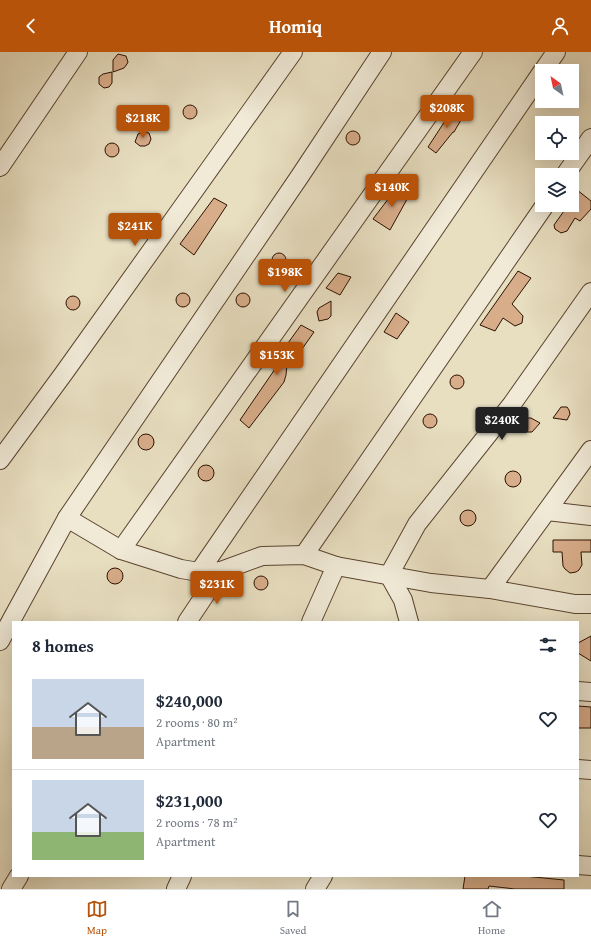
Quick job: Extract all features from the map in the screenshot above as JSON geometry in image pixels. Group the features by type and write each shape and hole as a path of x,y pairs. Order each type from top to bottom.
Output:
{"street":[{"path":"0,167 78,52"},
{"path":"0,460 294,52"},
{"path":"0,641 67,518 291,189 382,52"},
{"path":"121,550 473,52"},
{"path":"548,64 556,52"},
{"path":"199,572 535,82"},
{"path":"570,168 591,138"},
{"path":"304,555 540,212"},
{"path":"389,575 417,524 512,404 591,292"},
{"path":"490,589 591,450"},
{"path":"547,511 591,516"},
{"path":"67,518 121,550 182,569 199,572 221,571 262,556 304,555 336,566 432,583 490,589 575,604 591,604"},
{"path":"311,621 336,566"},
{"path":"188,621 221,571"},
{"path":"389,575 403,600 409,621"},
{"path":"579,692 591,692"},
{"path":"579,769 591,770"},
{"path":"579,865 591,866"},
{"path":"11,889 18,877"},
{"path":"176,889 182,877"},
{"path":"315,889 322,877"}],"building":[{"path":"118,54 126,56 128,62 124,68 113,72 113,60"},
{"path":"112,72 112,83 109,87 104,88 99,84 99,77 103,74"},
{"path":"187,105 193,105 197,109 197,115 193,119 187,119 183,115 183,109"},
{"path":"452,106 465,113 454,132 436,153 428,147 445,121"},
{"path":"350,131 356,131 360,135 360,141 356,145 350,145 346,141 346,135"},
{"path":"143,132 149,133 151,139 149,144 140,146 135,142 138,134"},
{"path":"109,143 115,143 119,147 119,153 115,157 109,157 105,153 105,147"},
{"path":"398,186 411,192 390,230 373,219"},
{"path":"579,192 591,201 591,209 580,221 575,218 567,231 561,233 555,229 554,225 563,212 579,212"},
{"path":"214,198 227,205 194,255 180,244"},
{"path":"276,253 282,253 286,257 286,263 282,267 276,267 272,263 272,257"},
{"path":"518,271 531,278 512,304 523,316 522,323 515,326 503,318 495,331 480,325"},
{"path":"338,273 351,277 340,295 326,288"},
{"path":"180,293 186,293 190,297 190,303 186,307 180,307 176,303 176,297"},
{"path":"240,293 246,293 250,297 250,303 246,307 240,307 236,303 236,297"},
{"path":"70,296 76,296 80,300 80,306 76,310 70,310 66,306 66,300"},
{"path":"331,301 331,316 328,319 319,321 317,312 319,308"},
{"path":"396,313 409,322 397,339 384,332"},
{"path":"301,325 314,332 295,359 288,354 284,382 249,428 240,420 286,353 283,350"},
{"path":"454,375 460,375 464,379 464,385 460,389 454,389 450,385 450,379"},
{"path":"561,407 567,407 569,410 570,414 567,420 553,418"},
{"path":"427,414 433,414 437,418 437,424 433,428 427,428 423,424 423,418"},
{"path":"527,418 531,418 540,423 532,432 525,432 522,428 521,423"},
{"path":"146,434 153,439 154,442 149,449 146,450 139,445 138,442 143,435"},
{"path":"206,465 213,470 214,473 209,480 206,481 199,476 198,473 203,466"},
{"path":"513,471 520,476 521,479 516,486 513,487 506,482 505,479 510,472"},
{"path":"468,510 475,515 476,518 471,525 468,526 461,521 460,518 465,511"},
{"path":"553,540 591,540 591,552 581,552 582,565 576,572 570,573 563,566 562,552 553,552"},
{"path":"115,568 122,573 123,576 118,583 115,584 108,579 107,576 112,569"},
{"path":"258,576 264,576 268,580 268,586 264,590 258,590 254,586 254,580"},
{"path":"591,636 591,661 579,654 579,642"},
{"path":"579,706 591,707 591,728 579,728"},
{"path":"465,877 534,877 564,880 564,889 515,889 489,886 488,889 463,889"}]}
